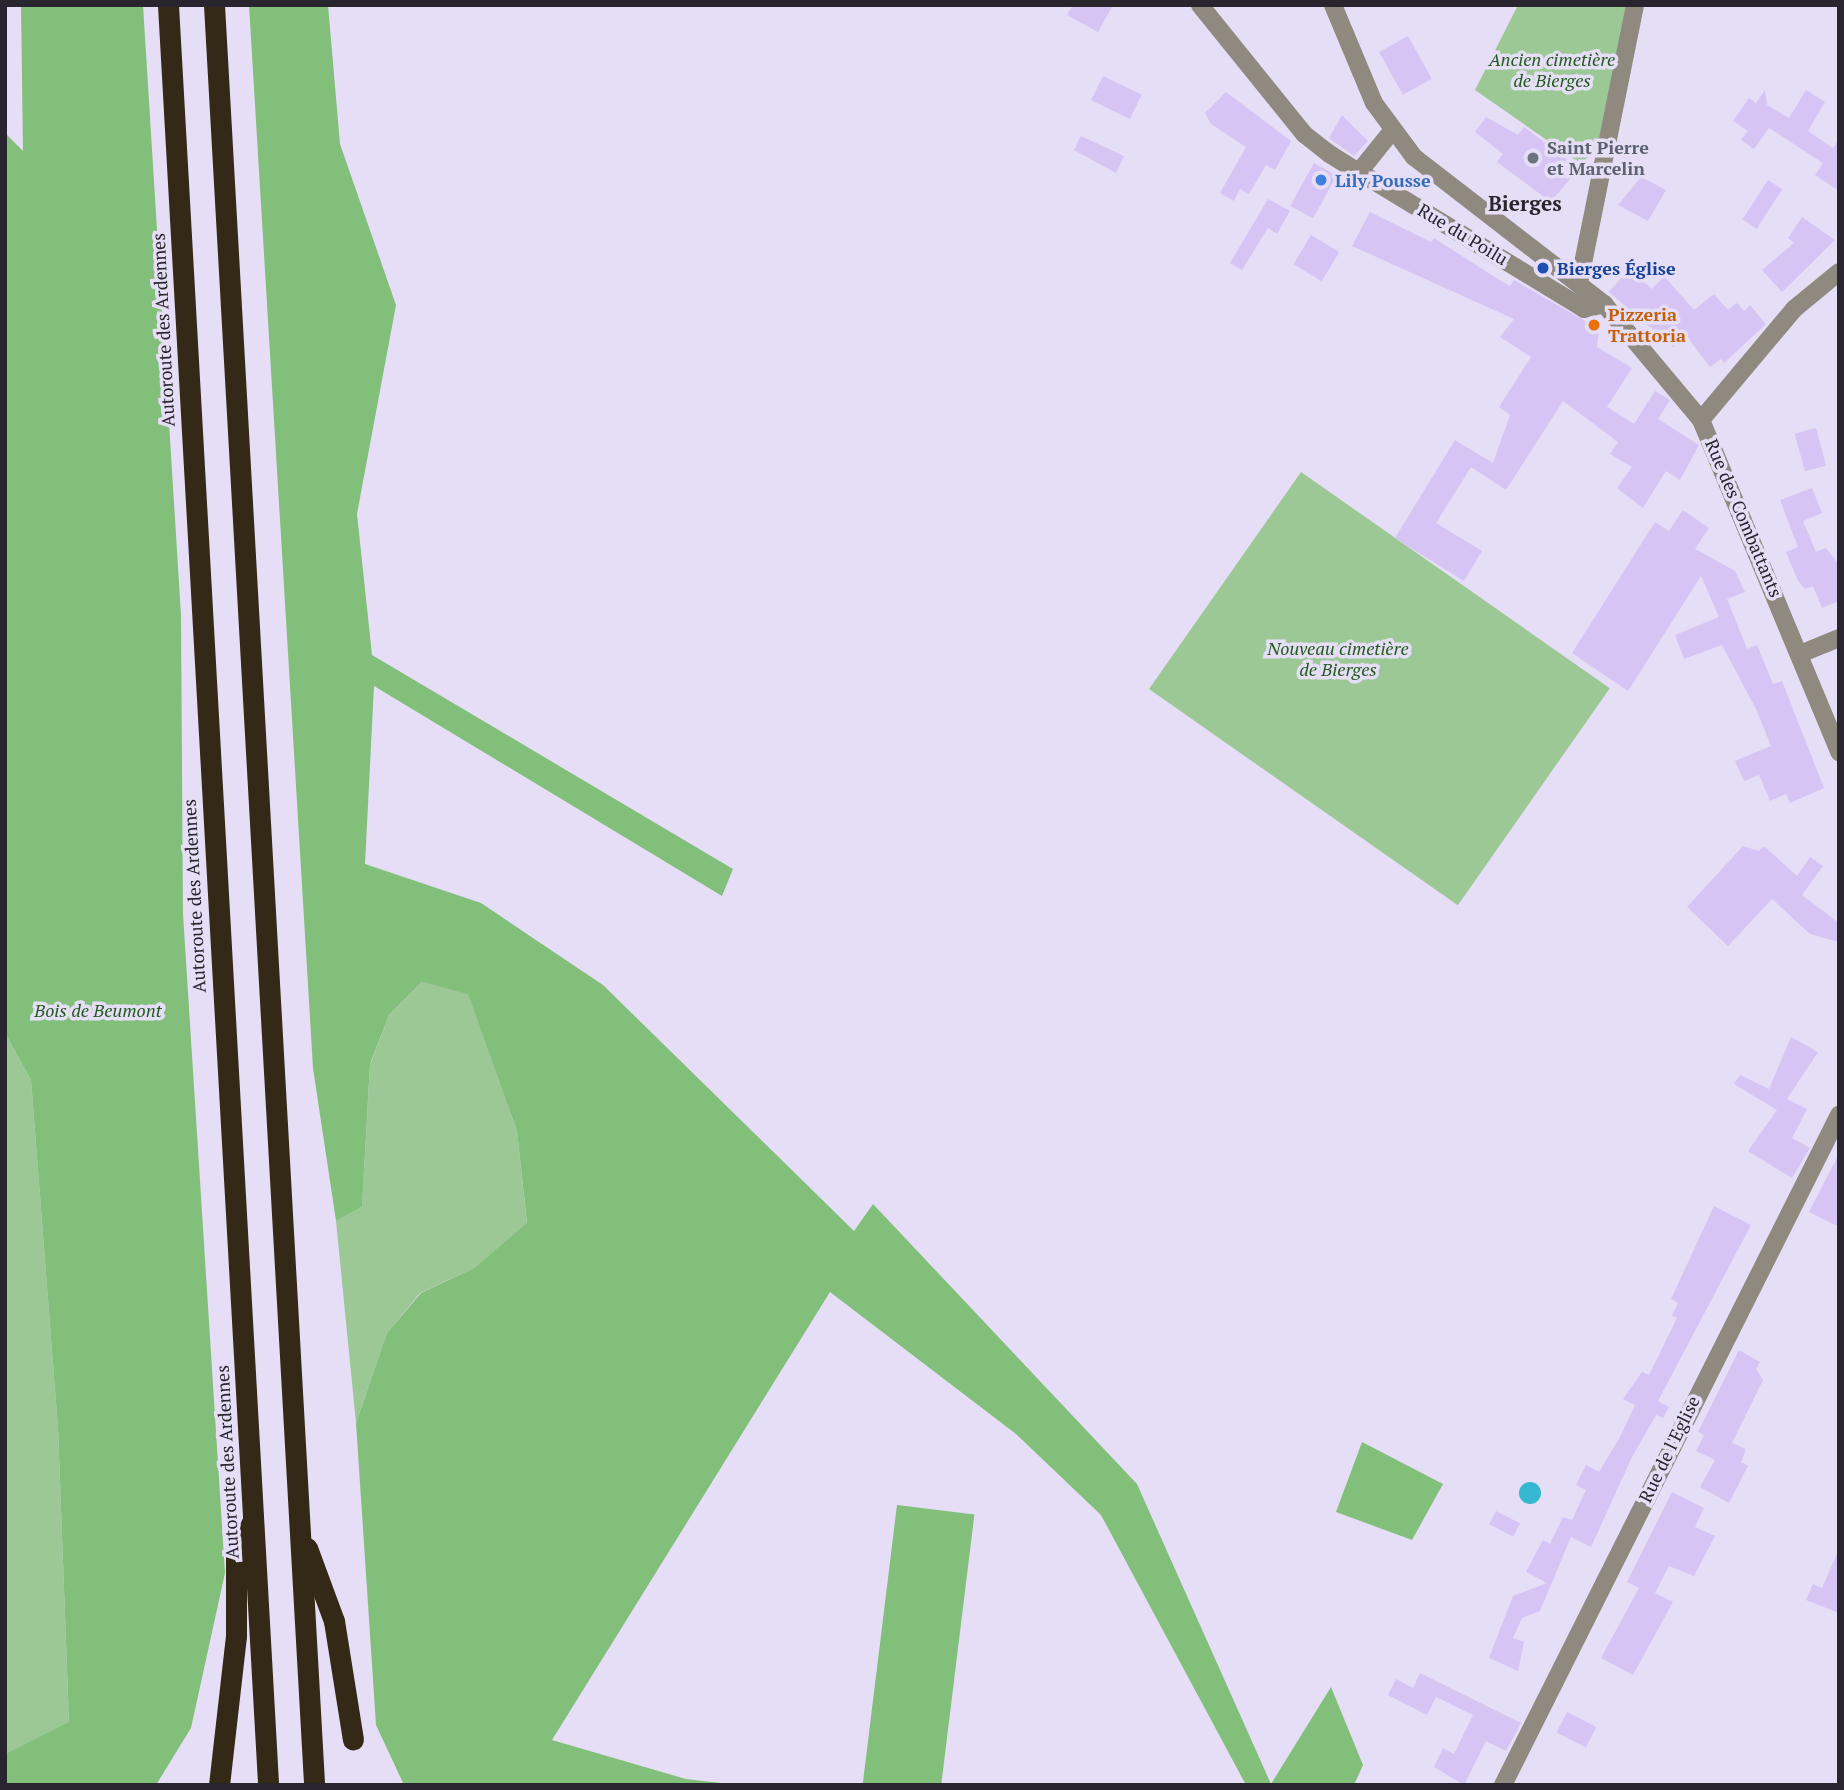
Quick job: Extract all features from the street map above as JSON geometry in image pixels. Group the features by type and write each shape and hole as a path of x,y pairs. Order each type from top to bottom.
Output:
{"highway":[{"name":"Autoroute des Ardennes","path":"168,5 268,1785"},
{"path":"214,5 314,1785"},
{"path":"219,1785 236,1635 236,1555 253,1520"},
{"path":"300,1527 334,1622 353,1739"}],"street":[{"name":"Rue du Poilu","path":"1200,5 1304,134 1359,172 1584,309 1604,304"},
{"name":"Rue des Combattants","path":"1333,5 1357,70 1392,131 1456,194 1604,304 1701,420 1839,752"},
{"path":"1579,283 1634,5"},
{"path":"1359,172 1392,131"},
{"path":"1701,420 1757,351 1839,272"},
{"path":"1800,654 1839,638"},
{"name":"Rue de l'Eglise","path":"1503,1785 1839,1115"}],"green space":[{"name":"Bois de Beumont","path":"21,5 143,5 181,615 183,914 225,1573 191,1728 156,1785 5,1785 5,1754 69,1722 58,1428 31,1080 5,1033 5,133 23,151"},
{"path":"249,5 328,5 340,144 396,305 357,514 372,655 733,869 722,896 374,686 365,864 481,903 603,985 854,1231 873,1204 1137,1484 1271,1784 1331,1687 1363,1765 1354,1785 1246,1785 1101,1515 1016,1434 830,1292 552,1740 686,1779 738,1785 404,1785 376,1725 356,1423 387,1333 421,1293 474,1268 527,1223 517,1131 468,994 422,982 389,1015 370,1064 362,1207 336,1221 313,1068"},
{"name":"Ancien cimetière de Bierges","path":"1518,5 1628,5 1597,149 1581,164 1475,90"},
{"name":"Nouveau cimetière de Bierges","path":"1301,472 1610,688 1458,905 1149,689"},
{"path":"422,982 468,993 517,1131 527,1224 474,1268 420,1293 387,1333 356,1423 336,1221 362,1207 370,1065 389,1015"},
{"path":"5,1033 31,1080 58,1428 69,1723 5,1754"},
{"path":"1362,1442 1443,1484 1412,1540 1336,1512"},
{"path":"897,1505 974,1515 941,1785 863,1783"}],"water":[{"path":"1530,1482 1538,1485 1541,1493 1538,1501 1530,1504 1522,1501 1519,1493 1522,1485"}],"building":[{"path":"1073,5 1113,5 1098,32 1067,15"},
{"path":"1408,36 1432,79 1403,95 1379,52"},
{"path":"1103,76 1142,95 1130,119 1091,100"},
{"path":"1765,90 1767,105 1789,118 1806,90 1825,102 1808,131 1833,148 1839,139 1839,191 1815,175 1823,163 1769,128 1754,149 1741,140 1748,131 1733,121 1749,98 1756,103"},
{"path":"1226,92 1291,141 1275,170 1266,165 1249,194 1240,189 1234,201 1220,193 1246,147 1211,124 1205,113"},
{"path":"1342,115 1368,141 1354,156 1329,138"},
{"name":"Saint Pierre et Marcelin","path":"1486,117 1518,135 1524,127 1579,168 1551,202 1497,162 1503,154 1475,132"},
{"path":"1081,136 1124,156 1116,173 1074,150"},
{"path":"1314,163 1337,176 1313,218 1290,206"},
{"path":"1641,177 1666,190 1648,221 1618,205"},
{"path":"1768,180 1782,189 1757,229 1742,219"},
{"path":"1268,199 1290,211 1277,234 1268,228 1242,270 1230,263"},
{"path":"1370,212 1431,242 1434,238 1510,286 1514,280 1599,329 1597,347 1632,368 1607,407 1634,424 1655,391 1670,400 1658,419 1699,445 1680,480 1666,471 1643,508 1617,488 1632,467 1610,454 1618,442 1563,401 1506,490 1471,467 1436,523 1482,551 1464,581 1395,538 1455,440 1493,463 1510,415 1499,407 1531,357 1500,337 1514,319 1352,246"},
{"path":"1802,217 1835,240 1782,292 1762,270 1794,243 1788,238"},
{"path":"1311,235 1339,252 1322,281 1293,264"},
{"path":"1629,269 1652,289 1664,276 1694,310 1714,294 1728,310 1737,303 1744,311 1750,305 1766,324 1724,363 1721,359 1710,367 1685,334 1673,347 1609,292"},
{"path":"1816,428 1826,466 1805,471 1795,434"},
{"path":"1812,488 1822,513 1803,521 1816,552 1826,548 1839,565 1839,601 1822,608 1813,586 1805,589 1798,581 1786,552 1798,547 1780,500"},
{"path":"1683,510 1709,528 1695,549 1735,571 1745,592 1727,599 1747,649 1757,645 1773,684 1782,681 1824,788 1790,803 1786,794 1770,801 1759,775 1744,781 1735,761 1771,746 1757,711 1722,645 1684,659 1675,635 1719,617 1701,576 1628,691 1572,653 1655,522 1669,531"},
{"path":"1743,846 1759,851 1764,846 1797,876 1810,857 1823,866 1802,895 1839,923 1839,942 1810,934 1772,899 1728,946 1687,907"},
{"path":"1791,1037 1818,1052 1787,1099 1807,1109 1792,1138 1810,1148 1792,1178 1748,1151 1777,1110 1734,1084 1740,1075 1769,1089"},
{"path":"1839,1154 1839,1227 1809,1212"},
{"path":"1714,1206 1751,1225 1658,1401 1669,1407 1663,1418 1656,1415 1632,1457 1591,1547 1571,1537 1540,1611 1522,1618 1513,1638 1524,1642 1518,1671 1489,1658 1513,1596 1547,1583 1526,1572 1543,1540 1550,1544 1563,1517 1572,1520 1586,1490 1576,1485 1586,1465 1599,1472 1620,1437 1635,1405 1623,1399 1642,1372 1649,1375 1677,1318 1672,1316 1678,1303 1671,1299"},
{"path":"1739,1350 1760,1362 1756,1369 1763,1380 1732,1443 1746,1449 1741,1462 1748,1466 1729,1503 1700,1487 1715,1460 1696,1451 1704,1435 1698,1432"},
{"path":"1672,1492 1704,1508 1695,1527 1715,1536 1694,1576 1669,1566 1655,1593 1673,1602 1633,1675 1601,1658 1639,1588 1627,1582"},
{"path":"1496,1511 1520,1523 1513,1537 1489,1524"},
{"path":"1839,1549 1839,1613 1806,1600 1813,1584 1822,1588"},
{"path":"1420,1673 1521,1723 1506,1751 1486,1741 1464,1785 1434,1767 1443,1748 1454,1754 1473,1715 1436,1697 1427,1715 1388,1695 1396,1679 1413,1688"},
{"path":"1567,1712 1596,1727 1586,1747 1557,1732"}],"place":[{"name":"Saint Pierre et Marcelin","path":"1533,158"},
{"name":"Lily Pousse","path":"1321,180"},
{"name":"Bierges Église","path":"1543,268"},
{"name":"Pizzeria Trattoria","path":"1594,325"}],"district":[{"name":"Bierges","path":"1525,203"}]}
